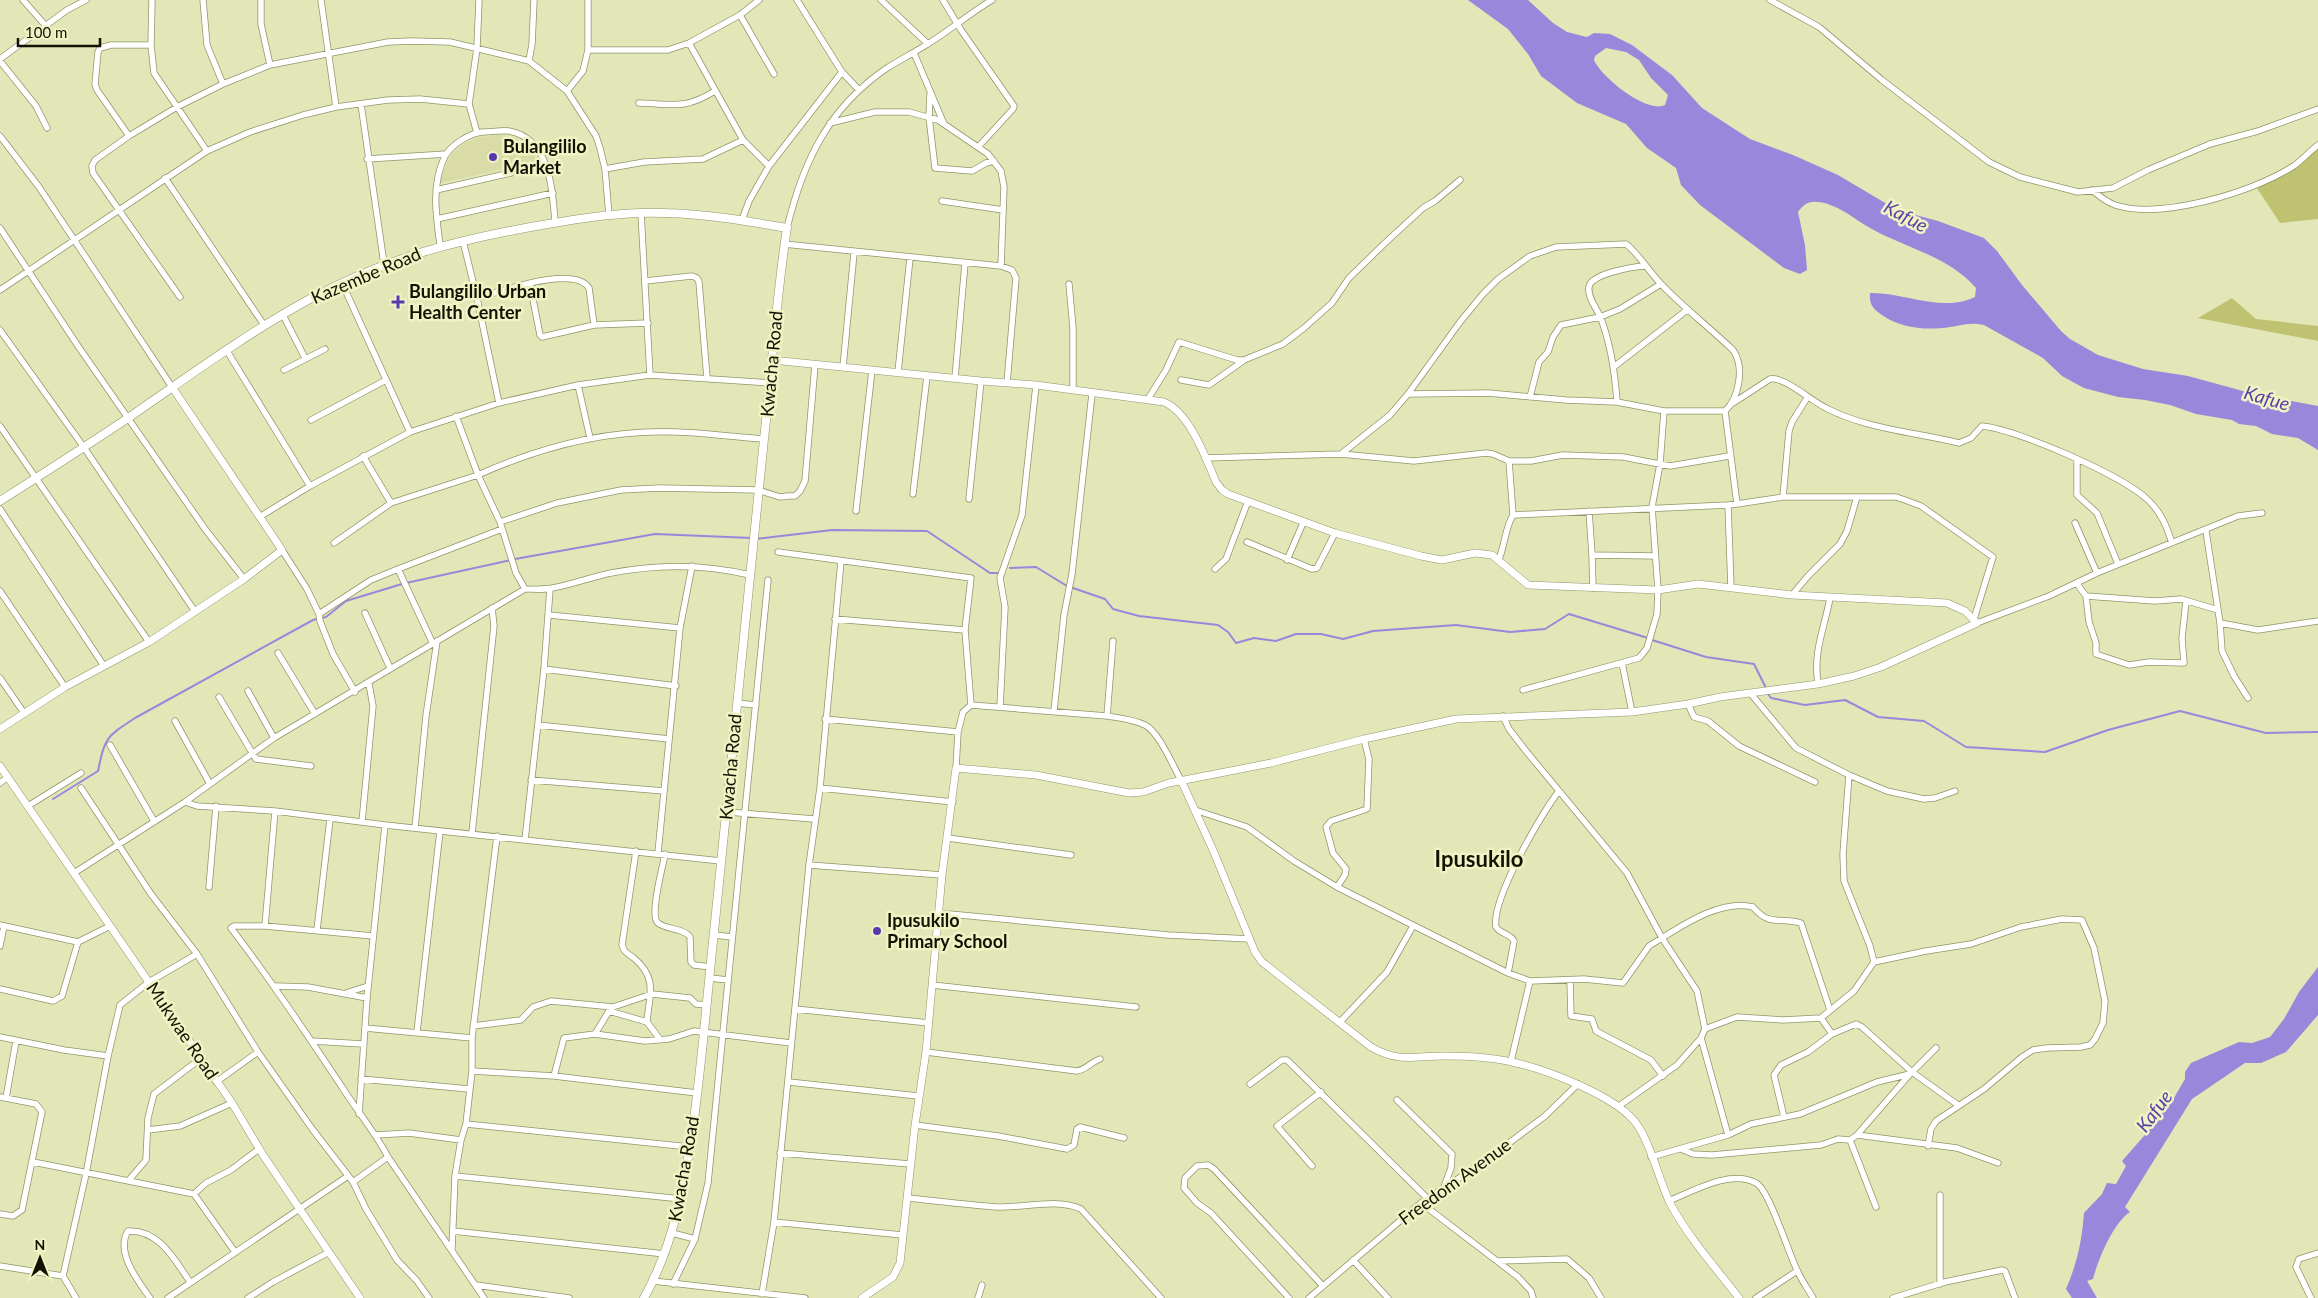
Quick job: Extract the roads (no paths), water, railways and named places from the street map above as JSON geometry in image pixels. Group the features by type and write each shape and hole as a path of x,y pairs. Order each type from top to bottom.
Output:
{"main road":[{"name":"Kazembe Road","path":"0,501 129,417 264,325 342,283 384,264 440,245 485,235 609,215 667,212 742,220 787,228"},
{"name":"Kwacha Road","path":"644,1298 666,1254 682,1199 690,1147 728,812 758,490 787,228"}],"street":[{"path":"24,0 45,26"},
{"path":"1,58 75,2 86,0"},
{"path":"152,0 151,45 154,73 207,151"},
{"path":"203,0 207,45 222,84"},
{"path":"261,0 261,24 270,65"},
{"path":"321,0 336,107"},
{"path":"477,133 468,104 477,48 479,0"},
{"path":"529,61 532,44 534,0"},
{"path":"568,91 584,71 588,50 588,0"},
{"path":"588,50 668,50 689,43 740,15 759,0"},
{"path":"797,0 842,72 859,90"},
{"path":"880,0 928,44"},
{"path":"943,0 1014,108 979,146"},
{"path":"1770,0 1819,27 1882,80 1999,168 2020,177 2078,192 2113,188 2148,170 2210,144 2258,131 2318,109"},
{"path":"787,228 800,179 830,123 845,103 887,68 928,44 988,1"},
{"path":"740,15 774,74"},
{"path":"180,297 93,173 92,166 95,160 129,136 176,108 222,84 270,65 388,42 450,42 529,61 568,91 596,136 605,169 609,215"},
{"path":"689,43 743,140 769,166"},
{"path":"129,136 97,90 95,84 98,52 104,46 111,44 151,45"},
{"path":"0,49 1,58 36,106 47,128"},
{"path":"914,53 944,124"},
{"path":"742,220 749,202 769,166 842,72"},
{"path":"639,103 686,105 697,102 715,91"},
{"path":"930,94 930,117 935,168 972,172 994,160"},
{"path":"0,290 166,178 226,141 274,123 336,107 412,99 468,104"},
{"path":"360,104 384,264"},
{"path":"830,123 882,111 909,112 930,117 979,146 994,160 1003,176 1001,266"},
{"path":"440,245 436,219 438,175 446,154 460,141 477,133 509,131 520,135 534,146 546,164 553,193 555,223"},
{"path":"0,136 39,187 172,387 261,516 307,589 334,654 355,692"},
{"path":"605,169 644,162 703,159 743,140"},
{"path":"2092,190 2104,200 2128,207 2162,210 2255,185 2294,165 2318,145"},
{"path":"367,159 446,154"},
{"path":"436,190 546,164"},
{"path":"166,178 264,325"},
{"path":"1181,380 1209,385 1244,360 1283,344 1332,303 1349,278 1385,243 1423,208 1435,202 1460,180"},
{"path":"436,219 553,193"},
{"path":"942,201 1003,210"},
{"path":"641,213 650,375"},
{"path":"0,228 27,272 206,529 244,579"},
{"path":"463,241 499,403"},
{"path":"1341,454 1390,415 1408,394 1460,322 1498,279 1530,256 1556,247 1620,243 1632,248 1644,266 1661,284 1714,332 1738,357 1740,370 1734,403"},
{"path":"784,244 854,253 1001,266 1012,270 1016,278 1007,383"},
{"path":"843,367 854,253"},
{"path":"898,372 910,258"},
{"path":"955,378 965,264"},
{"path":"1617,402 1615,366 1600,316 1589,293 1590,284 1616,270 1644,266"},
{"path":"645,281 692,276 697,278 699,282 707,378"},
{"path":"477,298 530,284 564,278 583,282 589,288 594,325"},
{"path":"342,283 410,432"},
{"path":"530,284 540,336 542,337 594,325 648,323"},
{"path":"1069,284 1073,328 1073,390"},
{"path":"1530,397 1539,362 1548,352 1557,329 1567,323 1600,316 1633,302 1661,284"},
{"path":"1615,366 1688,310"},
{"path":"283,315 305,358"},
{"path":"0,330 83,446 194,610"},
{"path":"1148,399 1166,370 1179,342 1237,360 1244,360"},
{"path":"284,370 325,349"},
{"path":"227,351 310,486"},
{"path":"772,360 1036,385 1092,394 1148,399 1174,406 1222,490 1335,534 1432,558 1454,558 1482,552 1499,559 1528,585 1658,590 1698,584 1830,598 1947,603 1965,611 1976,621"},
{"path":"319,617 371,580 557,503 621,490 659,488 758,490 780,497 795,496 805,481 815,365"},
{"path":"856,511 872,370"},
{"path":"261,516 363,456 410,432 499,403 578,385 650,375 770,383"},
{"path":"913,494 927,376"},
{"path":"1408,394 1488,393 1617,402 1664,411 1725,411 1734,403 1774,378 1783,381 1807,398 1834,412 1856,420 1959,442 1967,440 1980,428 1986,427 2077,459 2136,489 2148,499 2160,514 2172,543"},
{"path":"311,420 386,380"},
{"path":"969,499 981,381"},
{"path":"578,385 590,438"},
{"path":"1000,706 1005,606 1000,578 1022,515 1036,385"},
{"path":"1054,711 1064,614 1072,574 1092,394"},
{"path":"1783,497 1789,431 1792,422 1807,398"},
{"path":"1523,690 1639,658 1647,648 1657,614 1658,590 1652,507 1660,464 1664,411"},
{"path":"1725,411 1729,456 1737,504"},
{"path":"456,416 478,475 501,526 516,573 525,589"},
{"path":"0,426 149,642"},
{"path":"334,543 391,503 478,475 511,460 590,438 676,432 764,440"},
{"path":"1205,458 1341,454 1414,461 1486,453 1509,461 1531,462 1563,456 1623,457 1681,466 1729,456"},
{"path":"363,456 391,503"},
{"path":"2077,459 2077,495 2097,514 2118,564"},
{"path":"1499,559 1505,544 1508,524 1513,515 1509,461"},
{"path":"1513,515 1652,507 1728,505 1783,497 1893,496 1921,506 1993,557 1976,621"},
{"path":"1792,595 1840,544 1847,530 1857,497"},
{"path":"1215,569 1226,559 1248,501"},
{"path":"1728,505 1731,587"},
{"path":"0,509 104,666"},
{"path":"1589,511 1593,588"},
{"path":"956,768 1036,776 1129,793 1143,792 1181,780 1271,763 1364,739 1456,719 1632,712 1688,704 1720,697 1818,684 1854,676 1881,667 1976,621 2077,584 2118,564 2206,531 2238,516 2262,513"},
{"path":"1287,560 1303,523"},
{"path":"2075,524 2097,573"},
{"path":"2206,531 2224,656 2248,698"},
{"path":"1247,542 1305,568 1316,568 1335,534"},
{"path":"0,729 65,687 149,642 194,610 244,579 282,550"},
{"path":"778,552 970,577 965,630 971,705"},
{"path":"1592,555 1655,556"},
{"path":"762,1294 774,1222 809,865 814,819 820,788 841,561"},
{"path":"658,853 676,686 680,628 692,566"},
{"path":"74,872 185,802 274,738 369,684 390,668 525,589 550,589 613,573 658,567 692,566 728,570 750,575"},
{"path":"398,568 435,643 415,828"},
{"path":"673,1284 695,1239 708,1183 768,580"},
{"path":"2077,584 2086,596 2089,622 2096,643 2096,654 2132,665 2149,662 2184,663 2182,638 2186,601"},
{"path":"525,840 544,669 550,589"},
{"path":"0,591 65,687"},
{"path":"2086,596 2155,602 2175,599 2218,610"},
{"path":"1818,684 1816,654 1826,621 1830,598"},
{"path":"472,833 494,626 492,608"},
{"path":"365,613 390,668"},
{"path":"549,615 680,628"},
{"path":"835,619 965,630"},
{"path":"2220,623 2258,630 2318,621"},
{"path":"1107,716 1113,641"},
{"path":"278,653 315,714"},
{"path":"1622,663 1632,712"},
{"path":"544,669 676,686"},
{"path":"0,678 24,713"},
{"path":"362,822 373,706 369,684"},
{"path":"248,691 274,738"},
{"path":"1751,694 1796,748 1849,775 1887,791 1924,799 1936,798 1955,791"},
{"path":"219,697 252,755 261,761 312,766"},
{"path":"737,703 756,704"},
{"path":"1688,704 1694,717 1708,721 1739,746 1815,782"},
{"path":"862,1298 893,1276 897,1271 918,1096 926,1052 942,875 953,802 958,732 963,712 971,705 1107,716 1148,726 1162,745 1196,810 1250,939 1262,962 1269,970 1371,1047 1386,1056 1402,1058 1468,1056 1511,1062 1563,1076 1619,1106 1639,1126 1669,1201 1688,1233 1738,1298"},
{"path":"1503,716 1521,744 1627,874 1662,938 1698,991 1705,1028 1701,1038 1688,1054 1663,1076 1619,1106"},
{"path":"825,719 958,732"},
{"path":"175,721 210,784"},
{"path":"538,725 669,739"},
{"path":"1337,887 1345,876 1346,869 1333,853 1326,827 1331,821 1367,809 1369,759 1364,739"},
{"path":"110,745 154,821"},
{"name":"Mukwae Road","path":"0,766 232,1103 259,1149 357,1297"},
{"path":"28,806 81,774"},
{"path":"1849,775 1842,854 1844,881 1870,946 1874,962"},
{"path":"0,783 8,777"},
{"path":"531,780 664,791"},
{"path":"81,788 151,894 197,954 258,1052 312,1130 353,1182 366,1209 393,1253 429,1298"},
{"path":"820,788 953,802"},
{"path":"1508,973 1514,941 1496,927 1499,904 1534,826 1559,791"},
{"path":"185,802 196,806 275,811 330,819 721,861"},
{"path":"210,887 216,806"},
{"path":"1196,810 1240,824 1253,831 1294,861 1337,887 1508,973 1530,981 1607,980 1624,983 1649,946 1662,938 1707,912 1748,906 1753,907 1758,914 1768,920 1801,923 1830,1010"},
{"path":"265,926 275,811"},
{"path":"728,812 814,819"},
{"path":"318,930 330,819"},
{"path":"359,1114 368,986 385,825"},
{"path":"417,1032 440,831"},
{"path":"452,1249 455,1176 460,1140 466,1124 472,1071 473,1026 497,836"},
{"path":"948,838 1071,855"},
{"path":"636,851 622,945 625,953 634,958 646,972 652,994 647,1022"},
{"path":"665,854 654,908 654,919 658,924 687,934 690,937 691,962 711,967"},
{"path":"809,865 942,875"},
{"path":"939,913 1168,935 1250,939"},
{"path":"1705,1028 1737,1017 1783,1020 1821,1018 1854,991 1874,962 1971,944 2020,927 2062,919 2080,919 2084,922 2094,948 2105,1001 2106,1013 2098,1035 2092,1043 2086,1046 2034,1050 2022,1057 1984,1089 1933,1123 1928,1146"},
{"path":"0,946 2,926 78,942 110,926"},
{"path":"373,936 265,926 234,926 231,928 276,986 359,1114 376,1135 388,1158 484,1298"},
{"path":"1340,1022 1387,972 1413,926"},
{"path":"714,935 732,937"},
{"path":"0,989 53,1001 58,1000 62,996 78,942"},
{"path":"76,1298 62,1276 86,1174 108,1056 120,1005 149,982 197,954"},
{"path":"710,978 728,980"},
{"path":"1570,980 1571,1016 1592,1019 1596,1031 1651,1060 1663,1076"},
{"path":"1511,1062 1530,981"},
{"path":"932,985 1136,1007"},
{"path":"276,986 308,987 367,998"},
{"path":"344,994 368,986"},
{"path":"595,1034 612,1009 652,994 690,998 696,1004 707,1005"},
{"path":"473,1026 521,1020 533,1007 551,1001 612,1009 647,1022 659,1038"},
{"path":"795,1009 928,1023"},
{"path":"1821,1018 1832,1034"},
{"path":"1784,1117 1774,1075 1775,1071 1781,1065 1808,1052 1832,1034 1852,1025 1860,1025 1911,1073 1958,1105"},
{"path":"365,1028 472,1038"},
{"path":"554,1076 564,1038 595,1034 630,1040 669,1038 692,1032 703,1032 791,1042"},
{"path":"0,1037 64,1050 108,1056"},
{"path":"1701,1038 1728,1135"},
{"path":"0,1214 13,1216 22,1210 42,1112 36,1104 3,1097 16,1041"},
{"path":"312,1041 364,1044"},
{"path":"1681,1149 1693,1154 1712,1155 1810,1146 1838,1140 1850,1140 1857,1135 1911,1073 1936,1048"},
{"path":"216,1082 258,1052"},
{"path":"926,1052 1077,1071 1086,1068 1100,1059"},
{"path":"129,1180 146,1160 148,1130 154,1094 200,1059"},
{"path":"1250,1084 1285,1059 1321,1092 1427,1198"},
{"path":"472,1071 554,1076 697,1093"},
{"path":"1652,1157 1728,1135 1751,1124 1811,1110 1877,1082 1911,1073"},
{"path":"361,1079 469,1089"},
{"path":"789,1082 918,1096"},
{"name":"Freedom Avenue","path":"1309,1298 1427,1198 1485,1161 1545,1116 1578,1084"},
{"path":"1312,1166 1277,1126 1321,1092"},
{"path":"1397,1100 1452,1154 1451,1168 1444,1187"},
{"path":"148,1130 180,1126 232,1103"},
{"path":"466,1124 690,1147"},
{"path":"915,1125 998,1136 1067,1149 1074,1145 1076,1129 1080,1127 1124,1138"},
{"path":"376,1135 409,1133 460,1140"},
{"path":"1857,1135 1928,1146 1957,1148 1998,1163"},
{"path":"1850,1140 1876,1207"},
{"path":"194,1194 206,1183 231,1170 259,1149"},
{"path":"780,1154 910,1164"},
{"path":"353,1182 388,1158"},
{"path":"33,1162 194,1194 235,1252"},
{"path":"1289,1298 1211,1213 1184,1188 1185,1178 1197,1166 1208,1165 1214,1169 1323,1286"},
{"path":"168,1298 348,1176"},
{"path":"455,1176 682,1199"},
{"path":"1669,1201 1717,1181 1736,1180 1758,1184 1768,1198 1797,1271 1813,1298"},
{"path":"1940,1195 1940,1284"},
{"path":"907,1198 998,1207 1052,1205 1077,1207 1081,1209 1161,1298"},
{"path":"1421,1203 1526,1284 1533,1298"},
{"path":"774,1222 902,1235"},
{"path":"150,1298 127,1262 125,1238 128,1232 144,1234 161,1241 190,1282"},
{"path":"453,1232 666,1254"},
{"path":"672,1233 695,1239"},
{"path":"248,1298 273,1282 329,1252"},
{"path":"2311,1298 2296,1267 2299,1259 2318,1253"},
{"path":"1497,1261 1567,1259 1589,1278 1601,1298"},
{"path":"1353,1260 1388,1298"},
{"path":"0,1266 62,1276"},
{"path":"1893,1298 1940,1284 2004,1270 2015,1298"},
{"path":"1756,1298 1797,1271"},
{"path":"653,1281 806,1298"},
{"path":"978,1298 982,1284"},
{"path":"476,1285 569,1298"}],"water":[{"name":"Kafue","path":"1468,0 1528,0 1553,23 1567,32 1587,37 1594,33 1610,34 1632,45 1672,75 1702,108 1750,139 1838,175 1897,210 1938,221 1984,238 1997,251 2022,285 2061,331 2070,339 2098,355 2143,369 2188,376 2254,394 2318,406 2318,450 2298,438 2272,434 2256,426 2196,414 2170,405 2118,397 2084,388 2062,376 2043,358 1984,325 1968,324 1942,328 1910,327 1889,319 1874,309 1870,301 1870,293 1896,295 1936,303 1950,303 1975,297 1976,288 1953,268 1886,236 1832,205 1811,202 1798,212 1805,245 1807,270 1800,274 1784,268 1700,205 1681,185 1676,168 1647,148 1626,124 1577,103 1541,76 1528,54 1508,29","holes":["1606,48 1626,52 1639,60 1651,78 1668,95 1665,105 1647,104 1636,99 1615,84 1598,67 1594,60 1595,56"]},
{"path":"2318,967 2318,1015 2286,1052 2261,1063 2245,1063 2192,1099 2125,1207 2130,1212 2112,1233 2102,1252 2093,1279 2087,1281 2097,1298 2072,1298 2066,1289 2078,1252 2084,1213 2102,1194 2107,1183 2116,1184 2126,1166 2122,1161 2151,1128 2160,1110 2171,1103 2185,1079 2185,1072 2191,1063 2239,1042 2252,1043 2270,1037 2284,1019 2299,992"}],"waterway":[{"path":"756,539 832,530 927,531 990,573 998,573"},
{"path":"515,559 655,534 752,538"},
{"path":"406,583 511,560"},
{"path":"1010,568 1036,567 1067,586"},
{"path":"53,799 98,771 108,739 135,718 313,620 326,617 346,601 402,584"},
{"path":"1073,588 1105,599 1113,609 1139,616 1218,625 1228,632 1236,643 1254,638 1276,641 1296,634 1321,634 1343,639 1373,631 1456,625 1510,632 1545,629 1569,614 1648,638"},
{"path":"1652,640 1706,657 1754,664 1766,688"},
{"path":"1768,694 1771,698 1805,705 1845,700 1878,717 1924,721 1966,747 2045,752 2108,730 2180,711 2266,733 2318,732"}],"place":[{"name":"Bulangililo Market","path":"493,157"},
{"name":"Bulangililo Urban Health Center","path":"398,302"},
{"name":"Ipusukilo Primary School","path":"877,931"}],"district":[{"name":"Ipusukilo","path":"1479,859"}]}
